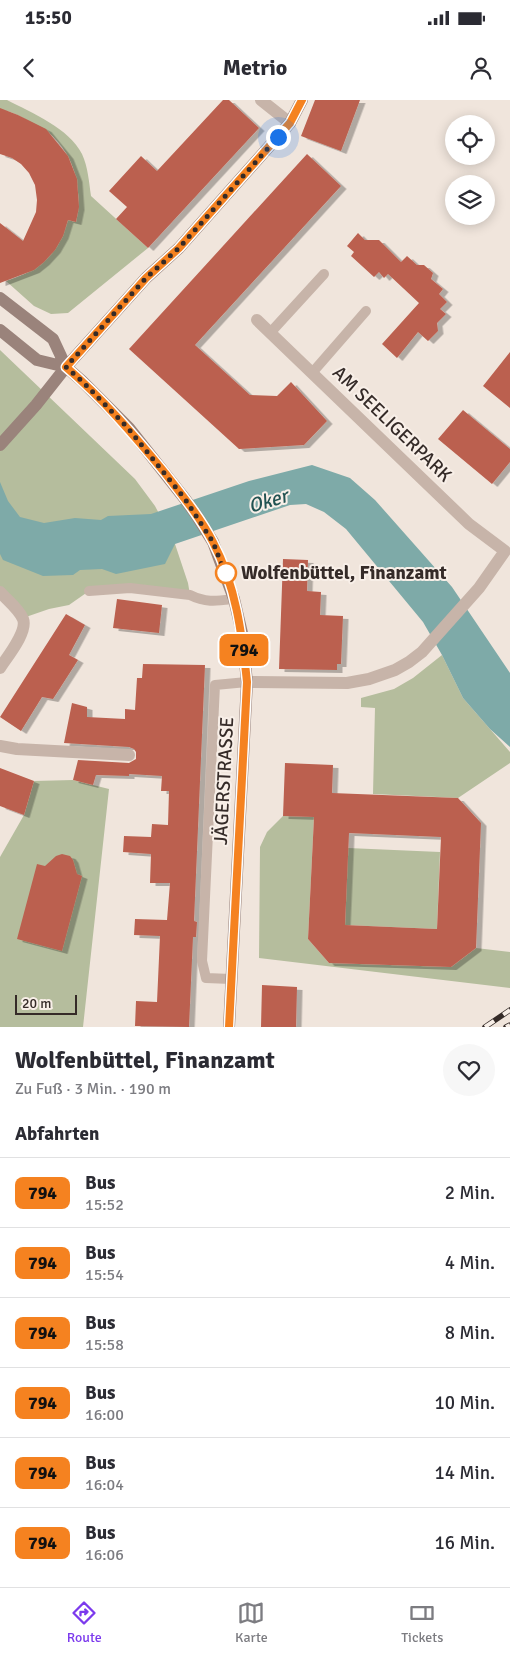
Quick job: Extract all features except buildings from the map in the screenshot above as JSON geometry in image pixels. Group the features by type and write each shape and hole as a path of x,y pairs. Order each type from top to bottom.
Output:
{"main road":[{"path":"2,443 36,405 66,367 146,278 179,248 290,123 302,100"},
{"path":"0,298 53,339 66,367"},
{"path":"0,330 37,360 66,367"},
{"name":"JÄGERSTRASSE","path":"66,367 128,428 185,499 213,542 234,599 242,633 247,682 227,1026"}],"street":[{"path":"262,100 290,123"},
{"name":"AM SEELIGERPARK","path":"247,682 347,683 369,679 395,670 422,652 478,588 507,547 468,524 257,320"},
{"path":"0,592 23,618 25,626 22,634 0,668"},
{"path":"0,746 17,749 129,756"}],"lane":[{"path":"270,333 324,274"},
{"path":"312,373 366,311"},
{"path":"89,591 130,588 190,595 214,602 234,599"},
{"path":"231,979 206,978 202,961 215,685 247,682"}],"green space":[{"path":"0,100 7,100 38,116 68,136 84,159 91,196 148,248 68,313 51,314 34,306 6,281 29,272 46,260 53,252 59,243 68,220 76,222 78,198 75,174 71,162 58,142 47,132 24,119 13,113 0,110"},
{"path":"0,350 135,479 155,506 175,544 190,595 89,591 69,605 49,609 23,618 0,592"},
{"path":"442,655 463,698 510,752 510,763 458,798 373,794 375,708 361,707 361,698 394,689 413,678"},
{"path":"73,780 109,789 83,1027 0,1027 0,857 24,815 34,781"},
{"path":"283,816 314,817 308,939 329,963 451,967 476,948 510,952 510,988 259,958 260,847 267,832"},
{"path":"348,848 440,852 437,929 345,925"}],"water":[{"name":"Oker","path":"312,465 350,478 375,500 452,587 510,673 510,747 490,729 463,698 423,622 346,529 324,512 306,504 290,505 175,544 165,564 116,574 102,569 80,570 73,575 43,576 3,560 0,554 0,482 8,501 20,517 44,523 75,518 101,520 108,516 151,514 249,481"}],"railway":[{"path":"485,1027 510,1010"},
{"path":"506,1027 510,1025"}],"bus line":[{"name":"794","path":"229,1027 247,682 242,633 234,599 213,542 185,499 128,428 66,367 146,278 179,248 290,123 302,100"}],"place":[{"name":"Wolfenbüttel, Finanzamt","path":"226,573"}],"route":[{"path":"226,573 228,581 213,542 185,499 128,428 66,367 146,278 179,248 278,137"}]}
